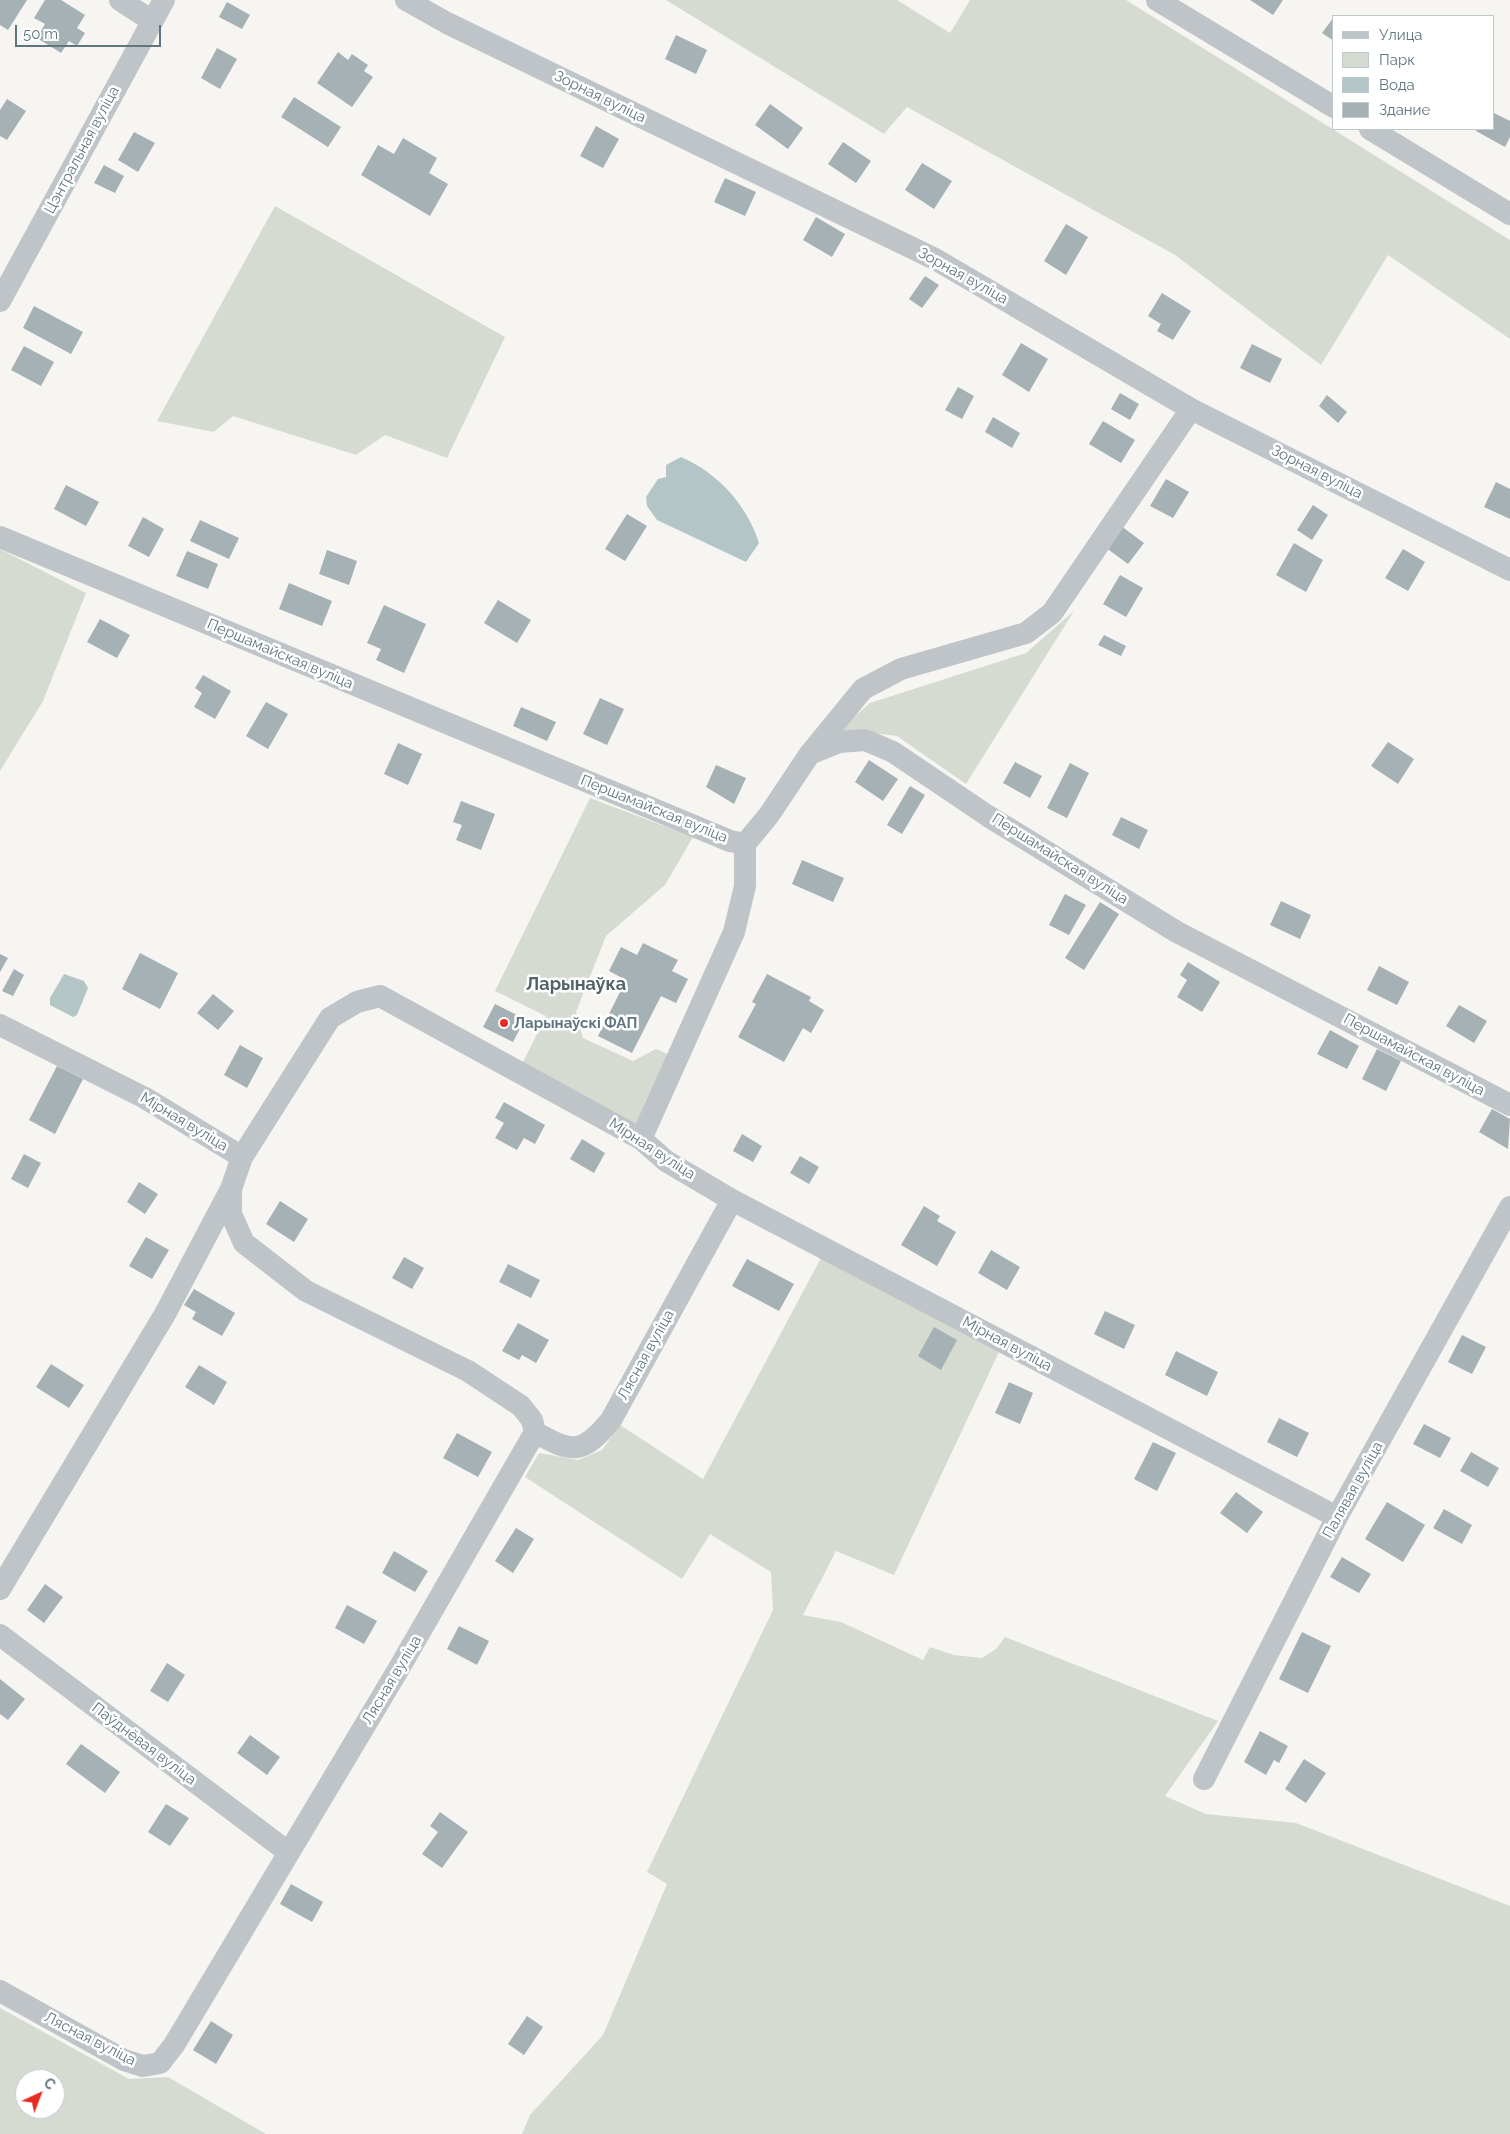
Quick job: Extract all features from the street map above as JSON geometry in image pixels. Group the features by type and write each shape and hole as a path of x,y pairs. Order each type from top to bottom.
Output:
{"street":[{"path":"120,0 152,21"},
{"name":"Цэнтральная вуліца","path":"0,301 164,0"},
{"name":"Зорная вуліца","path":"406,0 447,23 935,258 1191,409 1510,570"},
{"path":"1157,0 1332,106"},
{"path":"1372,130 1510,214"},
{"path":"808,755 863,689 901,668 1026,633 1052,613 1191,409"},
{"name":"Першамайская вуліца","path":"0,537 730,842 744,844 769,815 808,755 839,742 866,740 893,752 988,816 1177,932 1510,1105"},
{"path":"641,1139 734,932 745,886 744,844"},
{"name":"Мірная вуліца","path":"0,1025 145,1098 242,1157 330,1018 357,1002 380,996 641,1139 666,1160 732,1200 1337,1517"},
{"path":"0,1589 165,1314 231,1189 242,1157"},
{"path":"231,1189 231,1214 244,1243 306,1291 468,1371 520,1406 532,1420 535,1432"},
{"name":"Лясная вуліца","path":"0,1991 124,2060 142,2066 160,2063 174,2045 398,1670 535,1432 553,1442 574,1448 594,1440 611,1420 732,1200"},
{"name":"Палявая вуліца","path":"1204,1779 1337,1517 1510,1207"},
{"name":"Паўднёвая вуліца","path":"0,1635 288,1852"}],"green space":[{"path":"666,0 897,0 950,33 970,0 1126,0 1510,240 1510,339 1388,255 1321,365 1175,255 907,107 884,134"},
{"path":"275,206 505,337 447,458 385,435 356,455 233,416 214,432 157,421"},
{"path":"0,549 86,593 43,701 0,771"},
{"path":"1074,611 966,784 897,736 857,731 832,736 870,703 1026,653"},
{"path":"590,798 693,837 665,885 606,936 576,1012 583,1038 633,1061 656,1049 672,1056 637,1128 522,1064 546,1016 495,991"},
{"path":"821,1258 999,1352 894,1575 836,1551 803,1615 841,1622 923,1660 930,1647 954,1655 982,1658 996,1649 1005,1637 1218,1721 1165,1796 1206,1814 1296,1823 1510,1906 1510,2134 522,2134 530,2115 603,2035 667,1884 647,1872 773,1610 771,1572 710,1534 682,1579 525,1477 539,1453 578,1460 602,1450 620,1425 703,1479"},
{"path":"0,2008 129,2079 168,2077 266,2134 0,2134"}],"water":[{"path":"681,457 719,481 739,503 754,529 759,543 746,562 657,520 647,506 646,497 658,479 666,477 666,465"},
{"path":"64,974 84,981 88,988 77,1015 73,1017 50,1005 50,998"}],"building":[{"path":"0,0 27,0 8,30 0,25"},
{"path":"45,0 61,0 85,15 77,28 85,33 77,46 69,41 61,53 37,38 45,24 34,18"},
{"path":"1250,0 1283,0 1273,15"},
{"path":"227,2 250,15 242,29 219,17"},
{"path":"1332,20 1332,40 1322,33"},
{"path":"676,35 707,50 696,74 665,59"},
{"path":"217,48 237,59 220,89 201,78"},
{"path":"338,52 348,60 352,54 368,65 364,71 373,77 352,107 317,83"},
{"path":"294,97 341,127 328,147 281,117"},
{"path":"7,99 26,111 7,140 0,136 0,110"},
{"path":"770,104 803,128 788,149 755,125"},
{"path":"1495,114 1510,121 1510,137 1505,147 1476,131 1495,130"},
{"path":"596,126 619,139 603,168 580,156"},
{"path":"134,132 155,143 138,172 118,160"},
{"path":"403,138 437,158 429,173 448,184 430,216 361,175 378,145 394,154"},
{"path":"843,142 871,161 856,183 828,164"},
{"path":"922,163 952,181 934,209 905,190"},
{"path":"104,165 124,176 115,193 94,183"},
{"path":"725,178 756,192 745,216 714,202"},
{"path":"816,217 845,234 832,257 803,240"},
{"path":"1066,224 1088,237 1066,275 1044,261"},
{"path":"925,276 939,285 922,308 909,299"},
{"path":"1162,293 1191,311 1173,340 1157,331 1161,324 1148,316"},
{"path":"34,306 83,332 71,354 23,328"},
{"path":"1021,343 1048,359 1029,392 1002,375"},
{"path":"1252,344 1282,359 1270,383 1240,368"},
{"path":"24,346 54,362 41,386 11,370"},
{"path":"958,387 974,396 962,419 945,410"},
{"path":"1120,393 1139,404 1130,420 1111,409"},
{"path":"1327,395 1347,412 1338,423 1319,406"},
{"path":"993,417 1020,433 1012,448 985,432"},
{"path":"1103,421 1135,440 1121,463 1089,444"},
{"path":"1166,479 1189,492 1173,518 1150,506"},
{"path":"1496,482 1510,489 1510,519 1484,507"},
{"path":"66,485 99,502 86,526 54,509"},
{"path":"1313,505 1328,515 1312,540 1297,530"},
{"path":"627,514 647,526 625,561 605,549"},
{"path":"143,517 164,529 149,557 128,546"},
{"path":"200,520 239,538 229,559 190,541"},
{"path":"1117,523 1144,543 1128,564 1101,544"},
{"path":"1294,543 1323,560 1306,592 1276,575"},
{"path":"1403,549 1425,562 1408,591 1385,578"},
{"path":"327,550 357,561 349,585 319,574"},
{"path":"187,551 218,564 208,589 176,576"},
{"path":"1120,575 1143,588 1126,617 1103,604"},
{"path":"289,583 332,601 322,626 279,609"},
{"path":"498,600 531,620 517,643 484,623"},
{"path":"384,605 426,624 404,673 376,660 381,649 367,643"},
{"path":"100,619 130,635 117,658 87,642"},
{"path":"1104,635 1126,646 1121,656 1098,645"},
{"path":"203,675 231,691 215,719 194,707 202,693 195,688"},
{"path":"600,698 624,709 607,745 583,734"},
{"path":"266,702 288,714 268,749 246,736"},
{"path":"521,707 556,722 547,741 513,726"},
{"path":"1388,742 1414,759 1398,784 1371,766"},
{"path":"398,743 422,754 408,785 384,774"},
{"path":"869,760 898,779 883,801 855,782"},
{"path":"1015,762 1042,776 1030,798 1003,783"},
{"path":"1070,763 1089,773 1067,818 1047,808"},
{"path":"716,765 746,778 734,804 706,787"},
{"path":"910,786 925,795 902,834 887,825"},
{"path":"461,801 495,814 481,850 456,840 462,825 453,822"},
{"path":"1121,817 1148,830 1139,849 1112,835"},
{"path":"802,860 844,878 833,902 792,884"},
{"path":"1065,894 1086,905 1069,935 1049,925"},
{"path":"1281,901 1311,915 1300,939 1270,925"},
{"path":"1100,902 1119,914 1084,970 1065,958"},
{"path":"643,943 678,960 672,971 688,979 676,1003 661,996 632,1053 598,1036 626,980 609,971 621,947 637,955"},
{"path":"140,953 178,973 160,1009 122,989"},
{"path":"0,954 8,958 0,972"},
{"path":"1188,962 1220,982 1202,1012 1177,997 1187,980 1180,975"},
{"path":"1379,966 1409,982 1397,1005 1367,990"},
{"path":"14,969 24,975 13,996 2,991"},
{"path":"767,974 811,997 809,1001 824,1010 811,1033 803,1028 784,1062 738,1037 756,1004 752,1002"},
{"path":"213,994 234,1011 218,1030 197,1013"},
{"name":"Ларынаўскі ФАП","path":"495,1004 525,1019 513,1042 483,1027"},
{"path":"1459,1005 1487,1021 1474,1043 1446,1026"},
{"path":"1330,1030 1359,1046 1347,1069 1317,1054"},
{"path":"240,1045 263,1058 247,1088 224,1075"},
{"path":"1377,1049 1401,1061 1386,1091 1362,1079"},
{"path":"57,1066 83,1079 55,1134 29,1120"},
{"path":"504,1102 545,1125 535,1144 524,1138 517,1150 495,1138 504,1123 495,1118"},
{"path":"1492,1109 1510,1119 1508,1149 1479,1132"},
{"path":"742,1134 762,1146 753,1162 733,1151"},
{"path":"582,1139 605,1153 594,1173 570,1159"},
{"path":"24,1154 41,1163 28,1188 11,1179"},
{"path":"800,1156 819,1167 809,1184 790,1173"},
{"path":"139,1182 158,1194 145,1214 127,1202"},
{"path":"280,1201 308,1219 294,1242 266,1224"},
{"path":"924,1206 940,1216 937,1221 956,1232 937,1266 901,1245"},
{"path":"146,1237 169,1250 152,1279 129,1266"},
{"path":"991,1250 1020,1267 1007,1290 978,1273"},
{"path":"404,1257 424,1268 412,1289 392,1278"},
{"path":"747,1259 794,1284 779,1311 732,1286"},
{"path":"508,1264 540,1280 531,1298 499,1282"},
{"path":"194,1289 235,1313 222,1336 192,1319 196,1312 184,1305"},
{"path":"1105,1311 1135,1325 1124,1349 1094,1334"},
{"path":"518,1323 549,1340 536,1363 522,1355 519,1360 502,1351"},
{"path":"934,1327 957,1340 941,1370 918,1356"},
{"path":"1462,1335 1486,1347 1472,1374 1448,1362"},
{"path":"1176,1351 1218,1372 1207,1396 1165,1375"},
{"path":"51,1364 84,1385 69,1408 36,1387"},
{"path":"199,1365 227,1382 214,1405 185,1387"},
{"path":"1009,1382 1033,1393 1020,1424 995,1413"},
{"path":"1279,1418 1309,1433 1297,1457 1267,1442"},
{"path":"1424,1424 1451,1438 1440,1458 1413,1444"},
{"path":"457,1433 492,1452 478,1477 443,1458"},
{"path":"1153,1442 1176,1453 1157,1491 1134,1479"},
{"path":"1471,1452 1499,1468 1488,1487 1460,1471"},
{"path":"1236,1492 1263,1512 1247,1533 1220,1513"},
{"path":"1387,1502 1425,1525 1403,1562 1365,1539"},
{"path":"1444,1509 1472,1525 1462,1544 1433,1528"},
{"path":"516,1528 534,1539 513,1573 495,1561"},
{"path":"394,1551 428,1571 415,1592 382,1573"},
{"path":"1342,1557 1371,1574 1359,1593 1330,1577"},
{"path":"45,1584 63,1597 44,1623 27,1610"},
{"path":"347,1605 377,1621 364,1644 335,1628"},
{"path":"459,1626 489,1641 477,1665 447,1649"},
{"path":"1302,1632 1331,1646 1308,1693 1279,1679"},
{"path":"167,1663 185,1675 168,1702 150,1691"},
{"path":"0,1679 25,1699 8,1720 0,1714"},
{"path":"1260,1731 1288,1746 1279,1763 1274,1760 1266,1775 1244,1762"},
{"path":"250,1735 280,1757 267,1775 237,1753"},
{"path":"81,1744 120,1772 105,1793 66,1764"},
{"path":"1304,1759 1326,1773 1306,1803 1285,1789"},
{"path":"166,1804 189,1818 170,1846 148,1832"},
{"path":"440,1812 468,1832 442,1868 422,1854 438,1832 430,1826"},
{"path":"291,1884 323,1902 312,1922 280,1904"},
{"path":"527,2016 543,2027 524,2055 508,2044"},
{"path":"211,2021 233,2035 216,2064 193,2050"}],"place":[{"name":"Ларынаўскі ФАП","path":"504,1023"}],"district":[{"name":"Ларынаўка","path":"576,985"}]}
